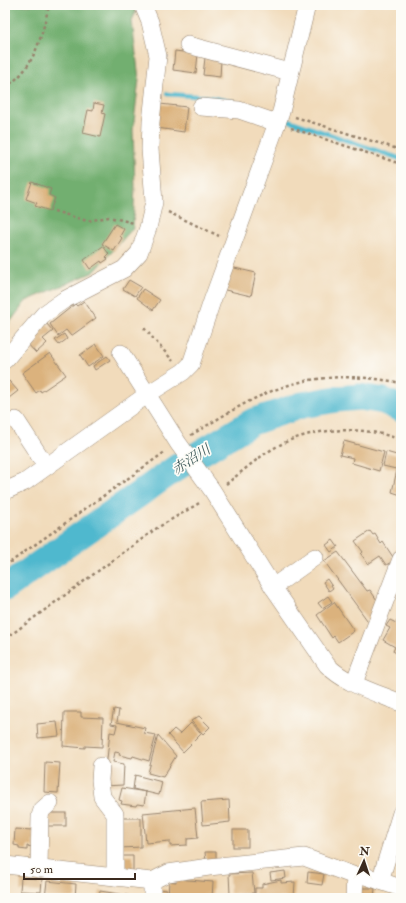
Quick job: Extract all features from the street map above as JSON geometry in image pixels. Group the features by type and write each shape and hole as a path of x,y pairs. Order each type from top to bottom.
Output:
{"street":[{"path":"5,360 44,314 64,300 124,269 136,258 144,240 154,202 150,149 151,122 158,56 150,22 143,5"},
{"path":"5,491 25,482 187,368 279,117 307,5"},
{"path":"188,45 290,72"},
{"path":"201,107 239,110 279,117"},
{"path":"121,353 178,443 213,492 274,587 333,672 354,683 401,703"},
{"path":"16,420 46,466"},
{"path":"274,587 315,557"},
{"path":"354,683 397,578 401,559"},
{"path":"102,766 100,780 102,797 115,814 115,877"},
{"path":"39,869 40,816 42,810 50,803"},
{"path":"380,881 401,813"},
{"path":"5,866 152,881 175,872 304,857 355,876 362,875 401,888"},
{"path":"354,898 355,876"},
{"path":"152,881 152,898"}],"path":[{"path":"5,86 22,74 34,55 43,28 48,5"},
{"path":"279,117 401,150"},
{"path":"279,117 401,164"},
{"path":"54,211 87,221 109,217 139,225"},
{"path":"163,211 234,243"},
{"path":"144,328 187,368"},
{"path":"5,639 157,528 213,492 275,447 297,438 330,431 361,432 391,436 401,440"}],"green space":[{"path":"5,5 138,5 132,21 139,79 133,130 135,186 133,228 94,272 26,301 5,329"}],"building":[{"path":"175,51 198,54 196,73 173,70"},
{"path":"205,58 221,60 220,77 203,75"},
{"path":"94,103 104,105 102,113 105,114 100,137 83,133 88,110 93,111"},
{"path":"160,104 187,107 184,132 157,128"},
{"path":"32,182 51,189 49,195 55,198 50,211 35,206 37,203 26,199"},
{"path":"115,224 124,229 120,236 122,238 114,251 102,244"},
{"path":"103,246 109,254 106,257 108,259 102,263 101,261 90,269 84,260"},
{"path":"226,266 256,273 251,296 221,289"},
{"path":"129,280 141,287 135,296 123,289"},
{"path":"143,289 160,300 153,310 137,298"},
{"path":"84,301 96,318 71,336 66,330 58,336 50,324 75,304 77,306"},
{"path":"46,323 53,331 43,339 47,343 36,353 25,341"},
{"path":"64,334 67,339 59,345 55,340"},
{"path":"96,344 104,356 88,367 80,355"},
{"path":"50,353 66,375 41,392 40,390 36,393 22,373"},
{"path":"107,356 110,360 95,370 93,366"},
{"path":"9,381 18,391 5,401 5,384"},
{"path":"344,441 384,452 379,471 352,463 353,458 340,455"},
{"path":"386,452 400,456 396,469 383,466"},
{"path":"401,467 401,495 392,492 397,470 400,470"},
{"path":"370,531 373,535 375,534 381,544 383,542 395,560 386,565 380,556 368,564 361,554 363,552 355,541"},
{"path":"333,540 338,547 331,552 326,545"},
{"path":"338,552 367,591 370,590 379,603 370,624 324,561"},
{"path":"327,579 333,588 329,591 323,582"},
{"path":"328,596 332,602 322,608 318,603"},
{"path":"334,602 354,631 338,642 334,636 332,638 317,615"},
{"path":"398,619 401,621 401,656 393,651 395,647 383,640 390,628 386,626 390,620 396,623"},
{"path":"114,709 119,710 117,722 145,728 144,733 156,735 149,761 133,756 132,758 119,755 120,753 115,752 113,762 124,764 123,785 104,786 110,732 115,733 117,725 111,724"},
{"path":"64,712 81,712 81,717 103,718 102,747 85,746 85,748 63,746"},
{"path":"199,716 210,727 203,734 191,721"},
{"path":"57,722 59,736 38,738 37,724"},
{"path":"191,723 201,734 183,752 168,735 174,729 180,734"},
{"path":"158,735 176,756 163,777 148,773"},
{"path":"45,762 60,763 58,793 44,792"},
{"path":"135,775 162,782 159,795 133,789"},
{"path":"122,788 146,792 144,805 137,804 136,806 121,804 122,801 119,800"},
{"path":"229,800 230,822 203,825 201,802"},
{"path":"195,808 198,838 187,839 187,845 170,846 170,841 146,843 143,813"},
{"path":"45,813 66,813 66,826 45,826"},
{"path":"120,818 141,818 141,847 120,848"},
{"path":"15,829 33,830 33,847 27,846 27,850 19,849 19,846 14,845"},
{"path":"233,830 248,830 248,847 233,847"},
{"path":"205,852 216,852 216,862 206,863"},
{"path":"120,856 133,856 133,872 120,872"},
{"path":"285,871 286,878 271,880 270,873"},
{"path":"308,872 324,874 322,885 307,883"},
{"path":"252,873 254,893 230,894 229,874"},
{"path":"21,878 42,879 41,892 20,891"},
{"path":"176,879 213,882 212,898 156,898 157,889 167,890 168,897 169,881 176,882"},
{"path":"281,880 281,883 295,882 294,898 248,898 248,895 255,894 255,888 262,888 262,884"},
{"path":"47,881 76,884 75,898 45,898"},
{"path":"360,888 375,888 374,898 360,898"},
{"path":"100,891 132,896 132,898 99,898"}],"waterway":[{"path":"167,94 209,97 233,102"},
{"path":"282,118 401,159"},
{"name":"赤沼川","path":"5,588 182,464 252,422 302,405 337,399 360,397 384,401 401,409"}]}
